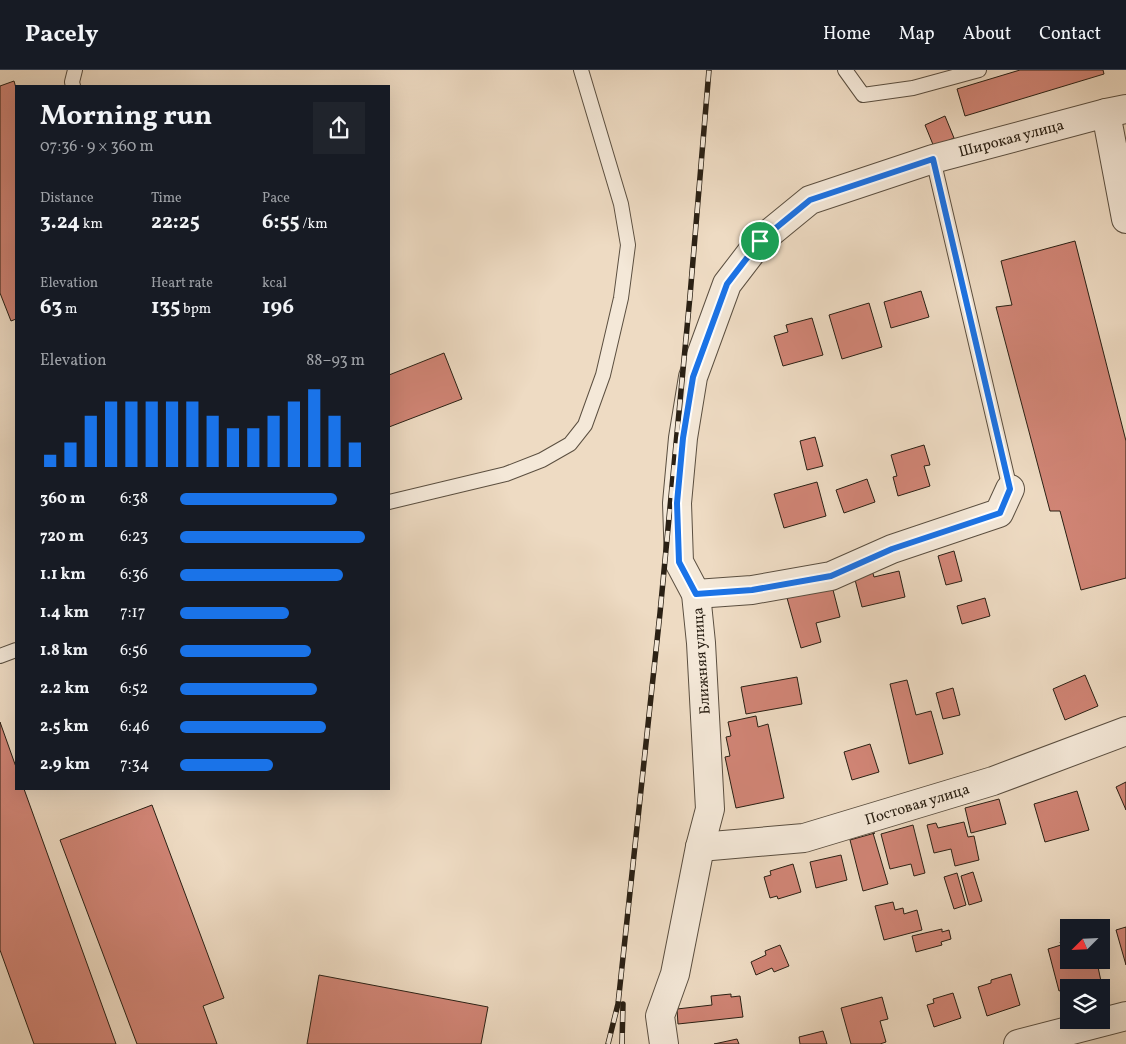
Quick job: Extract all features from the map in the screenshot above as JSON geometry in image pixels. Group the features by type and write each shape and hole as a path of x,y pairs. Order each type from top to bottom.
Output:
{"street":[{"name":"Широкая улица","path":"727,284 760,241 810,200 933,159 1116,111"},
{"path":"1116,111 1126,219"},
{"name":"Ближняя улица","path":"664,1044 660,1016 675,974 700,847 710,809 701,643 696,594 679,562 677,503 683,438 693,377 727,284"},
{"path":"696,594 752,590 831,576 892,549 1000,513 1010,489"},
{"name":"Постовая улица","path":"700,847 804,838 993,781 1126,731"},
{"path":"1018,1044 1126,1016"}],"lane":[{"path":"73,85 75,70"},
{"path":"390,502 506,474 542,460 570,444 585,425 603,376 621,298 628,245 621,204 581,70"},
{"path":"845,70 863,95 913,88 979,70"},
{"path":"933,159 1010,489"},
{"path":"0,656 15,650"}],"building":[{"path":"1020,70 1103,70 1104,74 965,116 957,89"},
{"path":"14,81 15,85 15,319 11,321 0,293 0,86"},
{"path":"945,116 954,138 934,147 925,125"},
{"path":"1075,241 1126,441 1126,578 1081,590 1060,511 1050,511 996,307 1012,305 1001,261"},
{"path":"921,291 929,317 891,328 884,302"},
{"path":"869,303 882,347 842,359 829,315"},
{"path":"812,318 823,355 783,366 774,336 788,332 786,325"},
{"path":"444,353 462,399 390,427 390,375"},
{"path":"815,437 823,466 807,470 800,441"},
{"path":"924,445 930,465 924,466 930,486 898,496 893,477 897,476 891,455"},
{"path":"867,479 875,502 844,513 836,490"},
{"path":"817,482 826,516 784,528 774,494"},
{"path":"954,551 962,581 946,585 938,556"},
{"path":"870,563 874,577 899,571 905,597 862,607 852,568"},
{"path":"832,586 840,617 816,623 821,642 801,648 787,598"},
{"path":"985,598 990,616 962,624 957,606"},
{"path":"1085,675 1098,706 1065,720 1053,689"},
{"path":"797,677 802,704 746,714 741,687"},
{"path":"907,680 916,715 931,711 943,754 909,764 890,684"},
{"path":"953,688 960,715 943,719 936,693"},
{"path":"756,716 758,727 768,724 784,798 736,808 725,757 730,756 726,737 731,736 728,722"},
{"path":"0,722 15,764 15,790 24,790 116,1044 34,1044 0,950"},
{"path":"870,744 879,772 852,780 844,752"},
{"path":"1126,782 1126,810 1116,787"},
{"path":"1077,791 1089,830 1045,842 1034,804"},
{"path":"999,799 1006,824 971,833 965,808"},
{"path":"152,805 224,998 203,1006 217,1044 137,1044 60,840"},
{"path":"964,822 968,837 974,836 979,860 955,866 951,849 934,853 927,825 936,823 938,828"},
{"path":"913,825 925,873 914,876 911,864 890,869 881,834"},
{"path":"873,834 888,884 863,891 850,840"},
{"path":"841,855 847,880 816,888 810,862"},
{"path":"793,864 801,892 778,899 777,896 770,898 764,877 771,875 770,871"},
{"path":"973,872 982,901 969,905 961,876"},
{"path":"957,873 966,905 954,909 944,877"},
{"path":"893,902 895,910 903,908 904,914 917,910 922,930 884,940 875,906"},
{"path":"1126,927 1126,965 1116,930"},
{"path":"942,929 942,932 949,930 951,939 941,942 942,945 916,952 912,936"},
{"path":"780,945 789,966 774,972 772,968 756,975 751,962 766,955 765,951"},
{"path":"1060,945 1060,969 1098,969 1101,979 1060,979 1059,991 1048,949"},
{"path":"1011,974 1020,1005 987,1016 978,987 991,983 991,980"},
{"path":"319,975 488,1007 481,1044 307,1044"},
{"path":"953,993 961,1018 934,1027 927,1005 934,1003 933,999"},
{"path":"731,994 731,997 740,996 743,1017 678,1024 677,1009 712,1005 711,996"},
{"path":"882,997 888,1019 880,1021 886,1042 880,1044 851,1044 841,1008"},
{"path":"823,1031 827,1044 800,1044 799,1037"},
{"path":"737,1039 739,1044 714,1044"}],"railway":[{"path":"608,1044 618,1004 660,613 709,70"},
{"path":"622,1044 623,1004"}],"route":[{"path":"933,159 1010,489 1000,513 892,549 831,576 752,590 696,594 679,562 677,503 683,438 693,377 710,326 727,284 760,241 810,200 933,159"}]}
